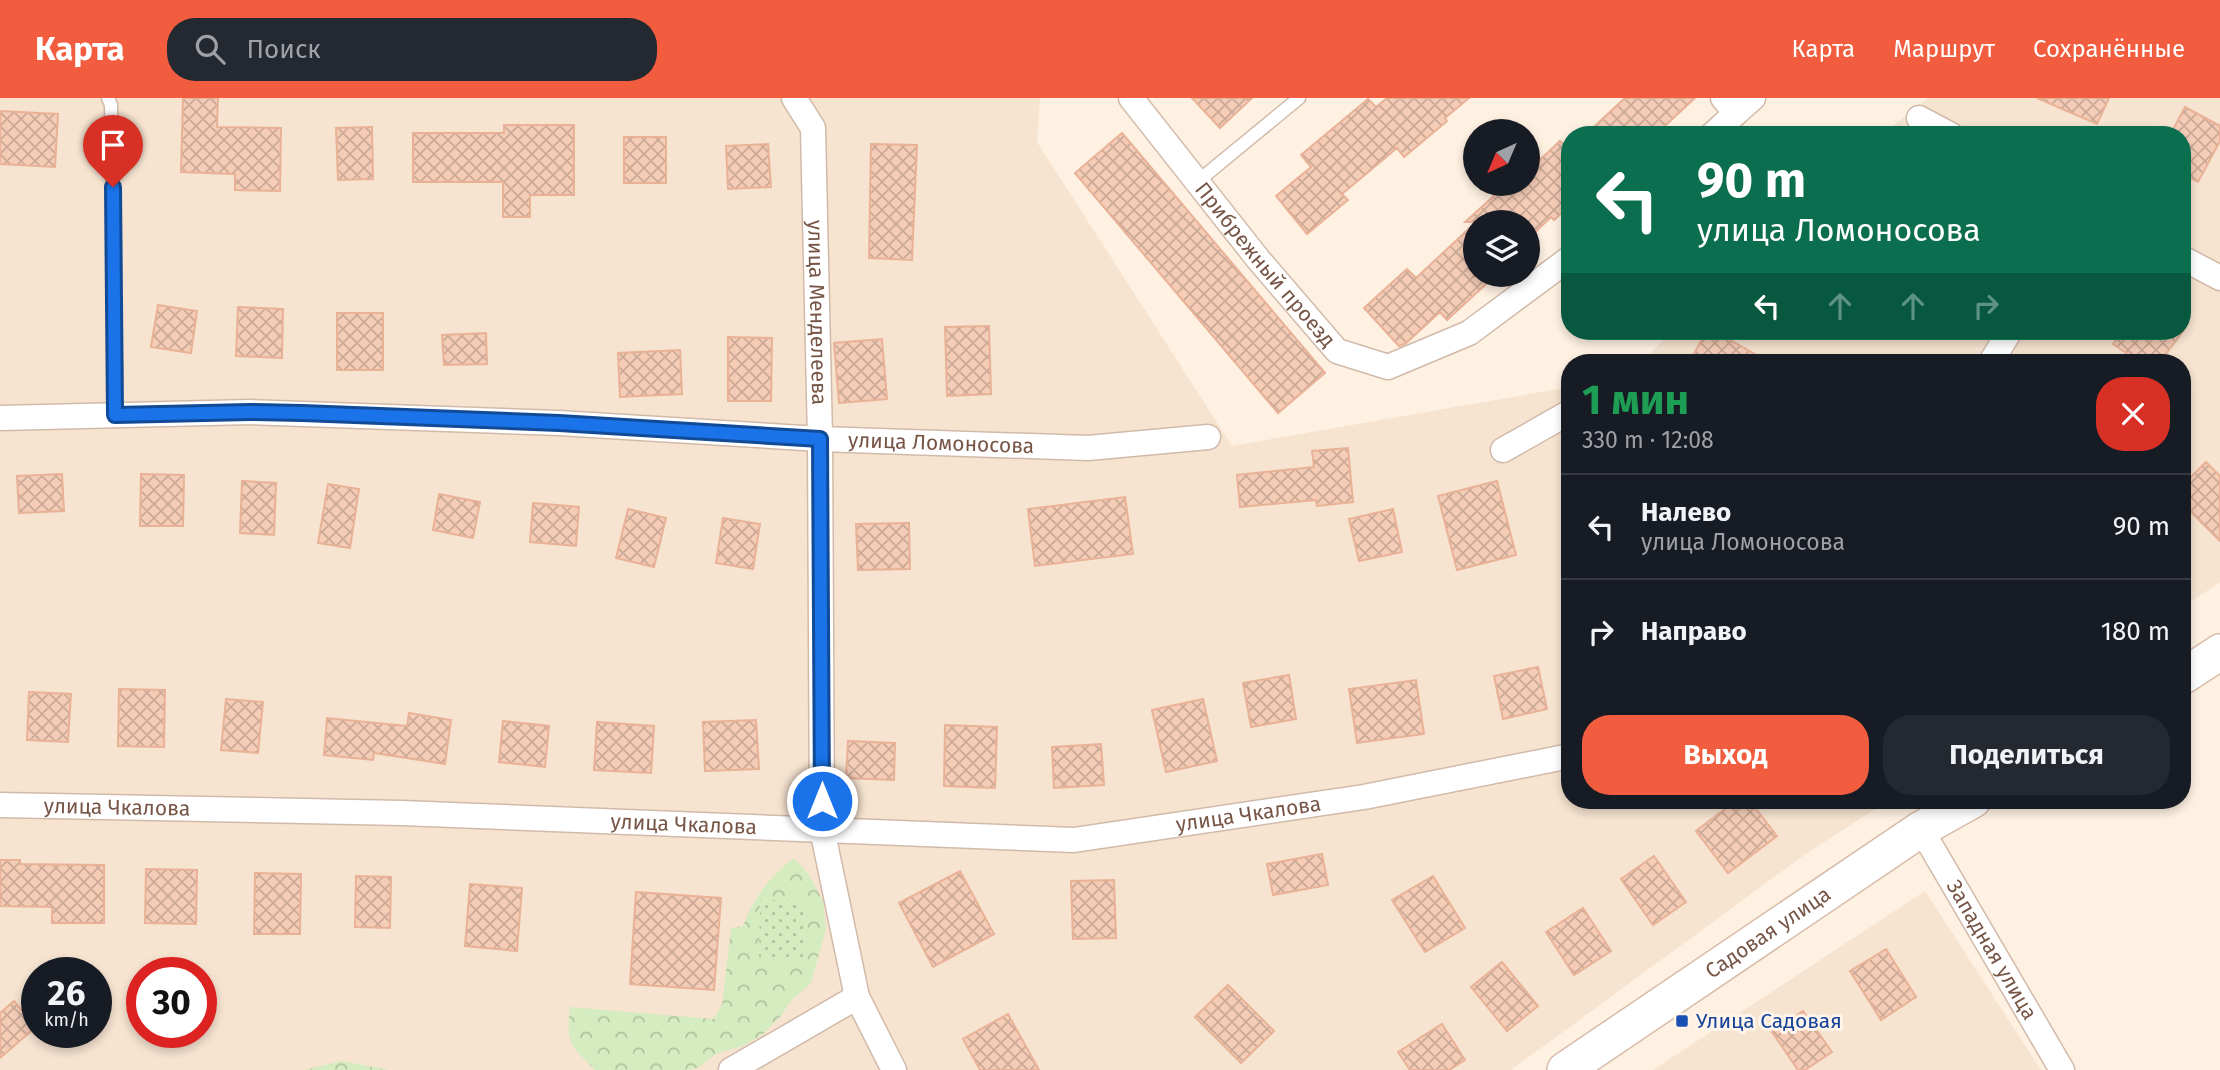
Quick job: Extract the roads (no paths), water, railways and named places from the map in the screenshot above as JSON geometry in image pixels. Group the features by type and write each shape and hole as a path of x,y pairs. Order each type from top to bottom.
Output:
{"street":[{"name":"улица Менделеева","path":"794,98 813,128 820,439 822,829 857,997 894,1070"},
{"name":"Прибрежный проезд","path":"1131,98 1258,259 1336,351 1388,368 1469,333 1561,265"},
{"path":"1719,126 1737,103"},
{"path":"1919,118 1934,126"},
{"path":"2191,263 2220,278"},
{"name":"улица Ломоносова","path":"0,418 264,412 559,423 820,439 1088,448 1208,437"},
{"path":"1503,450 1561,417"},
{"path":"2191,671 2220,652"},
{"name":"улица Чкалова","path":"0,805 402,813 1074,840 1364,797 1561,759"},
{"name":"Садовая улица","path":"1565,1070 1921,828 1956,809"},
{"name":"Западная улица","path":"1921,828 2062,1070"},
{"path":"731,1070 857,997"}],"lane":[{"path":"108,98 111,105 114,215 115,415"},
{"path":"1197,182 1299,98"}],"place":[{"name":"Улица Садовая","path":"1682,1021"}]}
